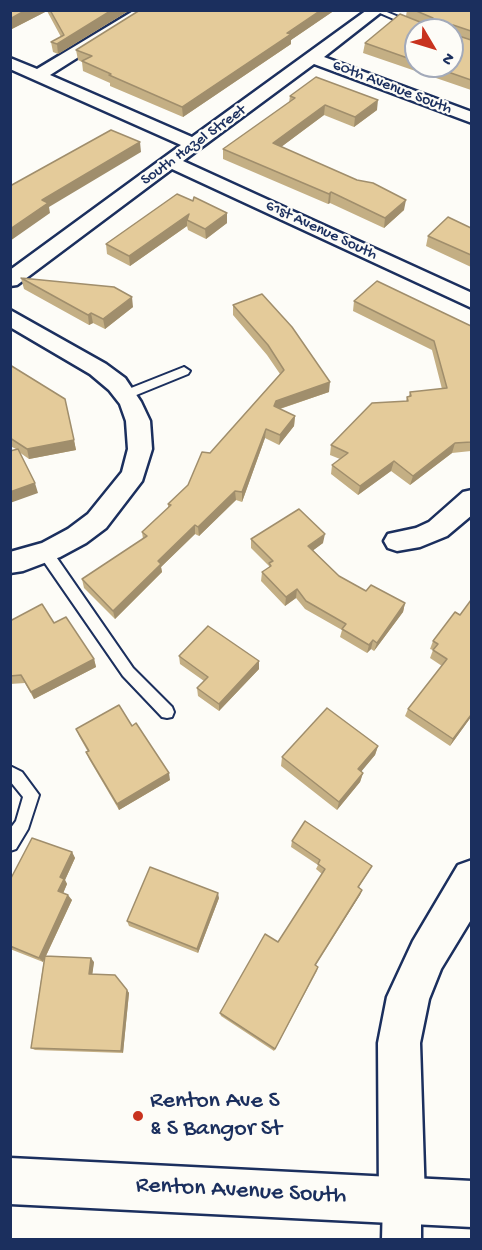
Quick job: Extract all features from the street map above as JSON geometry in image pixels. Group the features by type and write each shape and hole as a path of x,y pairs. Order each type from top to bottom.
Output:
{"main road":[{"path":"401,1220 399,1043 408,997 427,955 471,879"},
{"name":"Renton Avenue South","path":"10,1181 401,1220 471,1204"}],"street":[{"path":"39,75 146,10"},
{"name":"South Hazel Street","path":"10,280 376,11"},
{"name":"60th Avenue South","path":"313,58 471,118"},
{"path":"10,63 195,145"},
{"name":"61st Avenue South","path":"171,162 471,301"},
{"path":"10,317 98,369 117,384 138,421 140,449 133,475 97,520 77,536 45,552 23,561 10,563"},
{"path":"397,542 420,537 438,529 471,499"}],"lane":[{"path":"376,11 404,22"},
{"path":"125,395 183,371"},
{"path":"45,552 128,672 167,712"},
{"path":"10,772 31,795 23,824 10,844"}],"building":[{"path":"10,10 26,10 10,19"},
{"path":"50,10 112,10 57,44 51,42 64,35"},
{"path":"140,10 321,10 287,33 291,34 182,107 82,61 92,56 76,50"},
{"path":"414,10 471,10 471,31 464,29 464,18 433,18"},
{"path":"400,14 410,18 404,18 404,57 365,43"},
{"path":"464,38 471,40 471,80 464,78"},
{"path":"316,77 378,100 355,117 325,105 273,143 357,180 373,183 406,200 385,218 331,192 329,194 223,149 295,98 290,96"},
{"path":"111,130 140,142 42,200 48,203 10,229 10,186"},
{"path":"177,194 193,201 194,197 227,213 205,229 187,220 189,214 129,256 106,244"},
{"path":"448,217 471,228 471,255 428,236"},
{"path":"21,278 114,287 132,297 103,319 91,313 88,315"},
{"path":"377,281 471,326 471,442 455,443 413,476 394,461 360,486 332,465 348,453 331,445 372,403 408,401 407,397 411,396 410,392 447,388 434,341 354,301"},
{"path":"262,294 292,327 330,382 276,401 274,406 295,416 280,435 266,429 242,492 235,491 198,527 195,525 158,561 161,564 113,611 82,579 147,536 142,532 171,505 168,504 188,485 202,452 210,453 284,370 268,345 233,305"},
{"path":"10,365 65,399 74,440 27,449 10,438"},
{"path":"18,449 35,483 10,492 10,451"},
{"path":"299,509 325,534 308,546 339,576 366,591 371,585 405,603 377,643 373,640 369,645 342,629 346,624 306,601 297,589 286,597 262,572 271,566 269,563 273,561 251,539"},
{"path":"471,600 471,715 453,739 408,709 447,659 433,650 438,644 433,641 455,612 460,615"},
{"path":"42,604 54,623 66,617 94,659 31,692 21,675 10,676 10,621"},
{"path":"208,626 259,661 219,704 197,688 208,677 179,656"},
{"path":"119,705 132,726 136,723 169,773 117,804 86,752 89,751 76,729"},
{"path":"327,708 378,746 358,769 363,773 339,802 282,757"},
{"path":"305,821 372,866 358,887 362,890 315,965 318,967 275,1049 220,1013 265,934 278,942 325,869 318,864 320,860 292,841"},
{"path":"32,838 72,852 60,877 64,879 58,891 68,895 39,958 10,946 10,880"},
{"path":"150,867 218,893 197,949 127,921"},
{"path":"45,956 91,958 89,974 115,975 127,990 121,1051 31,1048"}],"place":[{"name":"Renton Ave S & S Bangor St","path":"138,1116"}]}
